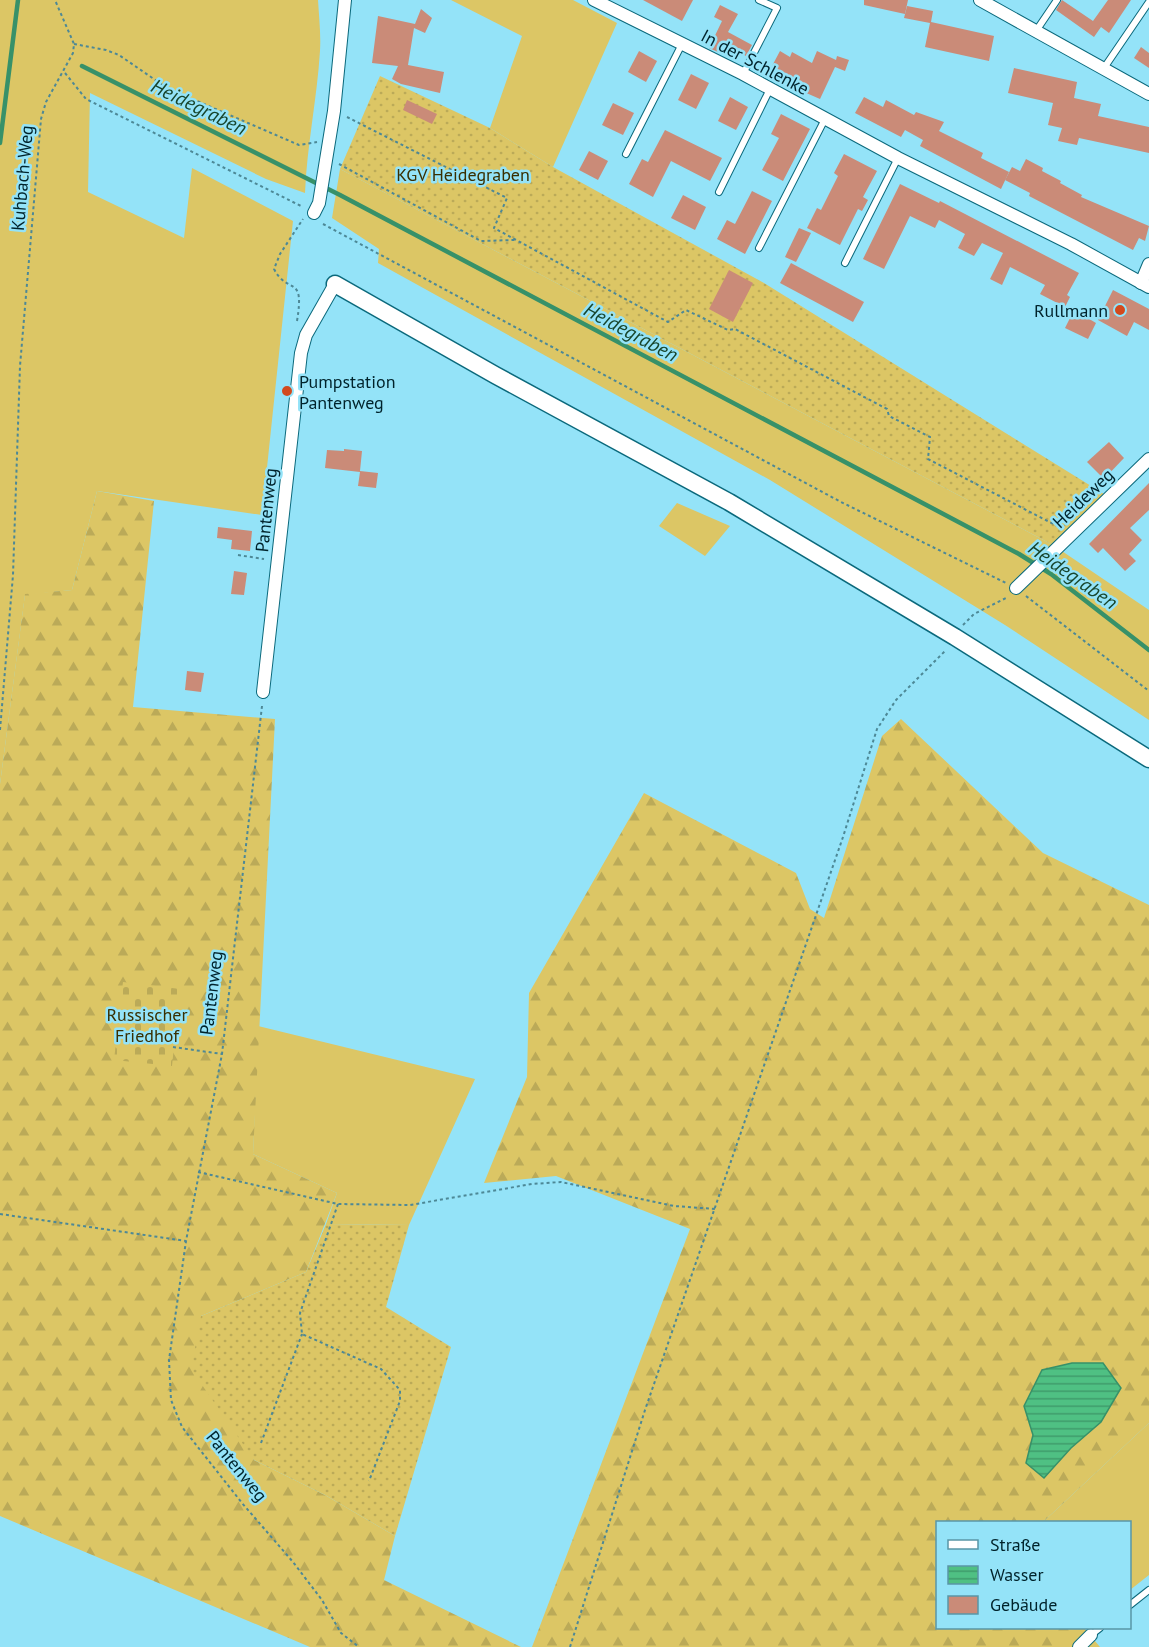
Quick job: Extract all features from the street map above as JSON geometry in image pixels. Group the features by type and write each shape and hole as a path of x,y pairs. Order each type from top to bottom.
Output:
{"main road":[{"path":"335,284 495,375 729,502 955,637 1149,759"}],"street":[{"path":"314,213 320,198 334,111 345,0"},
{"name":"In der Schlenke","path":"594,0 743,74 898,158 1071,244 1145,285"},
{"path":"980,0 1149,94"},
{"path":"1145,285 1149,264"},
{"name":"Pantenweg","path":"263,692 293,406 301,353 306,335 335,284"},
{"name":"Heideweg","path":"1016,588 1149,459"},
{"path":"1078,1647 1096,1631"}],"lane":[{"path":"743,74 777,8 759,0"},
{"path":"1036,31 1057,0"},
{"path":"1104,68 1149,2"},
{"path":"626,154 681,44"},
{"path":"719,192 770,89"},
{"path":"759,248 825,119"},
{"path":"845,264 898,158"},
{"path":"1131,1604 1149,1590"}],"path":[{"path":"55,0 74,44 119,55 167,88 299,145 327,146 339,164 481,241 516,240"},
{"name":"Kuhbach-Weg","path":"0,730 13,575 20,366 36,162 41,119 46,102 65,73 74,44"},
{"path":"65,73 86,99 314,213 322,224 841,502 1016,588 1149,691"},
{"path":"334,111 366,125 507,198 494,228 668,322 686,310 728,330 735,329 887,409 889,416 930,437 928,459 1072,534"},
{"path":"297,322 300,294 294,285 277,276 274,269 280,254 303,219 314,213"},
{"path":"238,555 278,561"},
{"path":"570,1647 645,1410 877,729 896,700 943,655 965,622 974,614 1008,598 1016,588"},
{"name":"Pantenweg","path":"263,692 222,1054 186,1241 169,1360 171,1401 182,1427 242,1503 293,1562 322,1600 341,1633 359,1647"},
{"path":"173,1047 222,1054"},
{"path":"198,1172 338,1204 410,1205 532,1184 561,1182 674,1206 715,1209"},
{"path":"261,1443 302,1334 300,1313 338,1204"},
{"path":"0,1214 186,1241"},
{"path":"302,1334 381,1369 400,1390 400,1401 369,1481"}],"green space":[{"path":"0,0 318,0 320,38 319,69 305,193 266,179 90,93 88,192 184,238 192,168 293,221 262,515 97,491 72,590 25,595 0,784"},
{"path":"451,0 573,0 617,23 553,167 490,128 522,36"},
{"name":"KGV Heidegraben","path":"380,76 490,128 553,167 764,283 1104,494 1053,545 340,169"},
{"path":"340,169 1053,545 1149,610 1149,720 1005,625 770,480 378,263 379,249 332,218"},
{"path":"97,491 154,501 133,707 275,719 253,1154 337,1193 306,1272 201,1316 254,1460 325,1495 395,1536 384,1580 521,1647 310,1647 0,1516 0,784 25,594 72,590"},
{"path":"677,503 730,526 705,556 659,526"},
{"path":"901,719 1043,853 1149,905 1149,1423 1044,1521 936,1521 936,1629 1085,1629 1100,1647 532,1647 690,1229 556,1176 484,1183 527,1077 529,993 644,793 796,873 810,909 824,918 882,736"},
{"name":"Russischer Friedhof","path":"123,982 180,989 172,1066 114,1060"},
{"path":"258,1026 475,1079 409,1225 326,1224 337,1193 253,1154"},
{"path":"326,1224 409,1225 386,1307 451,1347 395,1536 325,1495 254,1460 191,1369 201,1316 306,1272"},
{"path":"1149,1423 1149,1575 1131,1589 1131,1521 1044,1521"}],"water":[{"path":"1072,1363 1103,1363 1121,1388 1101,1422 1071,1448 1044,1478 1026,1463 1033,1435 1024,1406 1042,1370"}],"building":[{"path":"643,0 693,0 682,21"},
{"path":"864,0 908,0 905,14 864,5"},
{"path":"1062,0 1093,21 1108,0 1131,0 1109,33 1101,27 1094,37 1056,10"},
{"path":"720,5 738,14 728,32 752,45 746,56 732,48 730,53 720,48 718,52 709,48 722,21 714,17"},
{"path":"907,6 933,11 931,22 994,36 989,61 925,47 930,23 904,18"},
{"path":"421,9 432,18 425,33 414,28 408,65 444,72 440,93 401,84 392,79 398,66 372,63 378,16 415,24"},
{"path":"1141,47 1149,53 1149,68 1134,58"},
{"path":"639,51 657,61 646,82 628,72"},
{"path":"780,51 790,57 792,52 812,63 817,51 836,60 837,56 849,60 845,71 835,67 820,99 804,92 807,85 772,66"},
{"path":"1014,68 1077,82 1074,98 1101,104 1098,116 1149,127 1149,153 1079,138 1077,145 1058,141 1062,128 1048,125 1053,103 1008,93"},
{"path":"691,74 709,83 696,109 678,100"},
{"path":"730,97 748,107 736,130 718,121"},
{"path":"864,97 883,107 886,100 914,115 916,112 944,122 939,131 983,153 981,158 1009,172 1001,189 920,146 923,140 905,130 901,137 855,113"},
{"path":"407,100 437,114 432,124 403,110"},
{"path":"613,103 634,113 623,135 602,125"},
{"path":"781,114 810,129 783,181 762,170 779,138 771,134"},
{"path":"665,130 722,158 710,181 671,161 653,197 629,184 642,159 648,162"},
{"path":"589,151 608,161 598,180 579,170"},
{"path":"844,154 877,171 863,197 868,200 862,211 858,209 840,245 807,228 817,208 821,210 838,176 834,173"},
{"path":"1026,159 1043,168 1042,171 1082,195 1081,197 1149,226 1145,241 1139,238 1133,250 1029,196 1030,193 1005,180 1012,167 1020,171"},
{"path":"900,184 939,203 940,201 1079,273 1067,295 1070,297 1065,307 1040,294 1045,285 1010,267 1002,285 990,279 1003,253 982,243 974,256 958,248 965,234 939,220 935,228 910,216 884,269 863,259"},
{"path":"752,191 772,201 745,254 717,239 727,220 735,224"},
{"path":"683,195 706,207 695,230 671,218"},
{"path":"799,228 811,233 796,262 785,257"},
{"path":"791,263 864,302 853,322 780,283"},
{"path":"729,270 753,283 733,322 709,309"},
{"name":"Rullmann","path":"1113,290 1149,309 1149,330 1134,322 1127,336 1098,320"},
{"path":"1074,310 1096,323 1088,339 1065,328"},
{"path":"1109,442 1124,458 1104,479 1087,462"},
{"path":"344,449 362,451 360,471 378,473 376,488 358,486 360,472 325,468 327,450 344,451"},
{"path":"1149,483 1149,510 1130,528 1142,540 1129,554 1136,561 1125,571 1103,548 1098,553 1089,544"},
{"path":"218,527 252,531 250,551 231,549 232,540 217,538"},
{"path":"234,571 247,573 244,595 231,594"},
{"path":"187,671 204,673 201,692 185,690"}],"waterway":[{"path":"0,143 18,0"},
{"name":"Heidegraben","path":"82,66 340,195 1019,554 1051,574 1149,650"}],"place":[{"name":"Rullmann","path":"1120,310"},
{"name":"Pumpstation Pantenweg","path":"287,391"}]}
